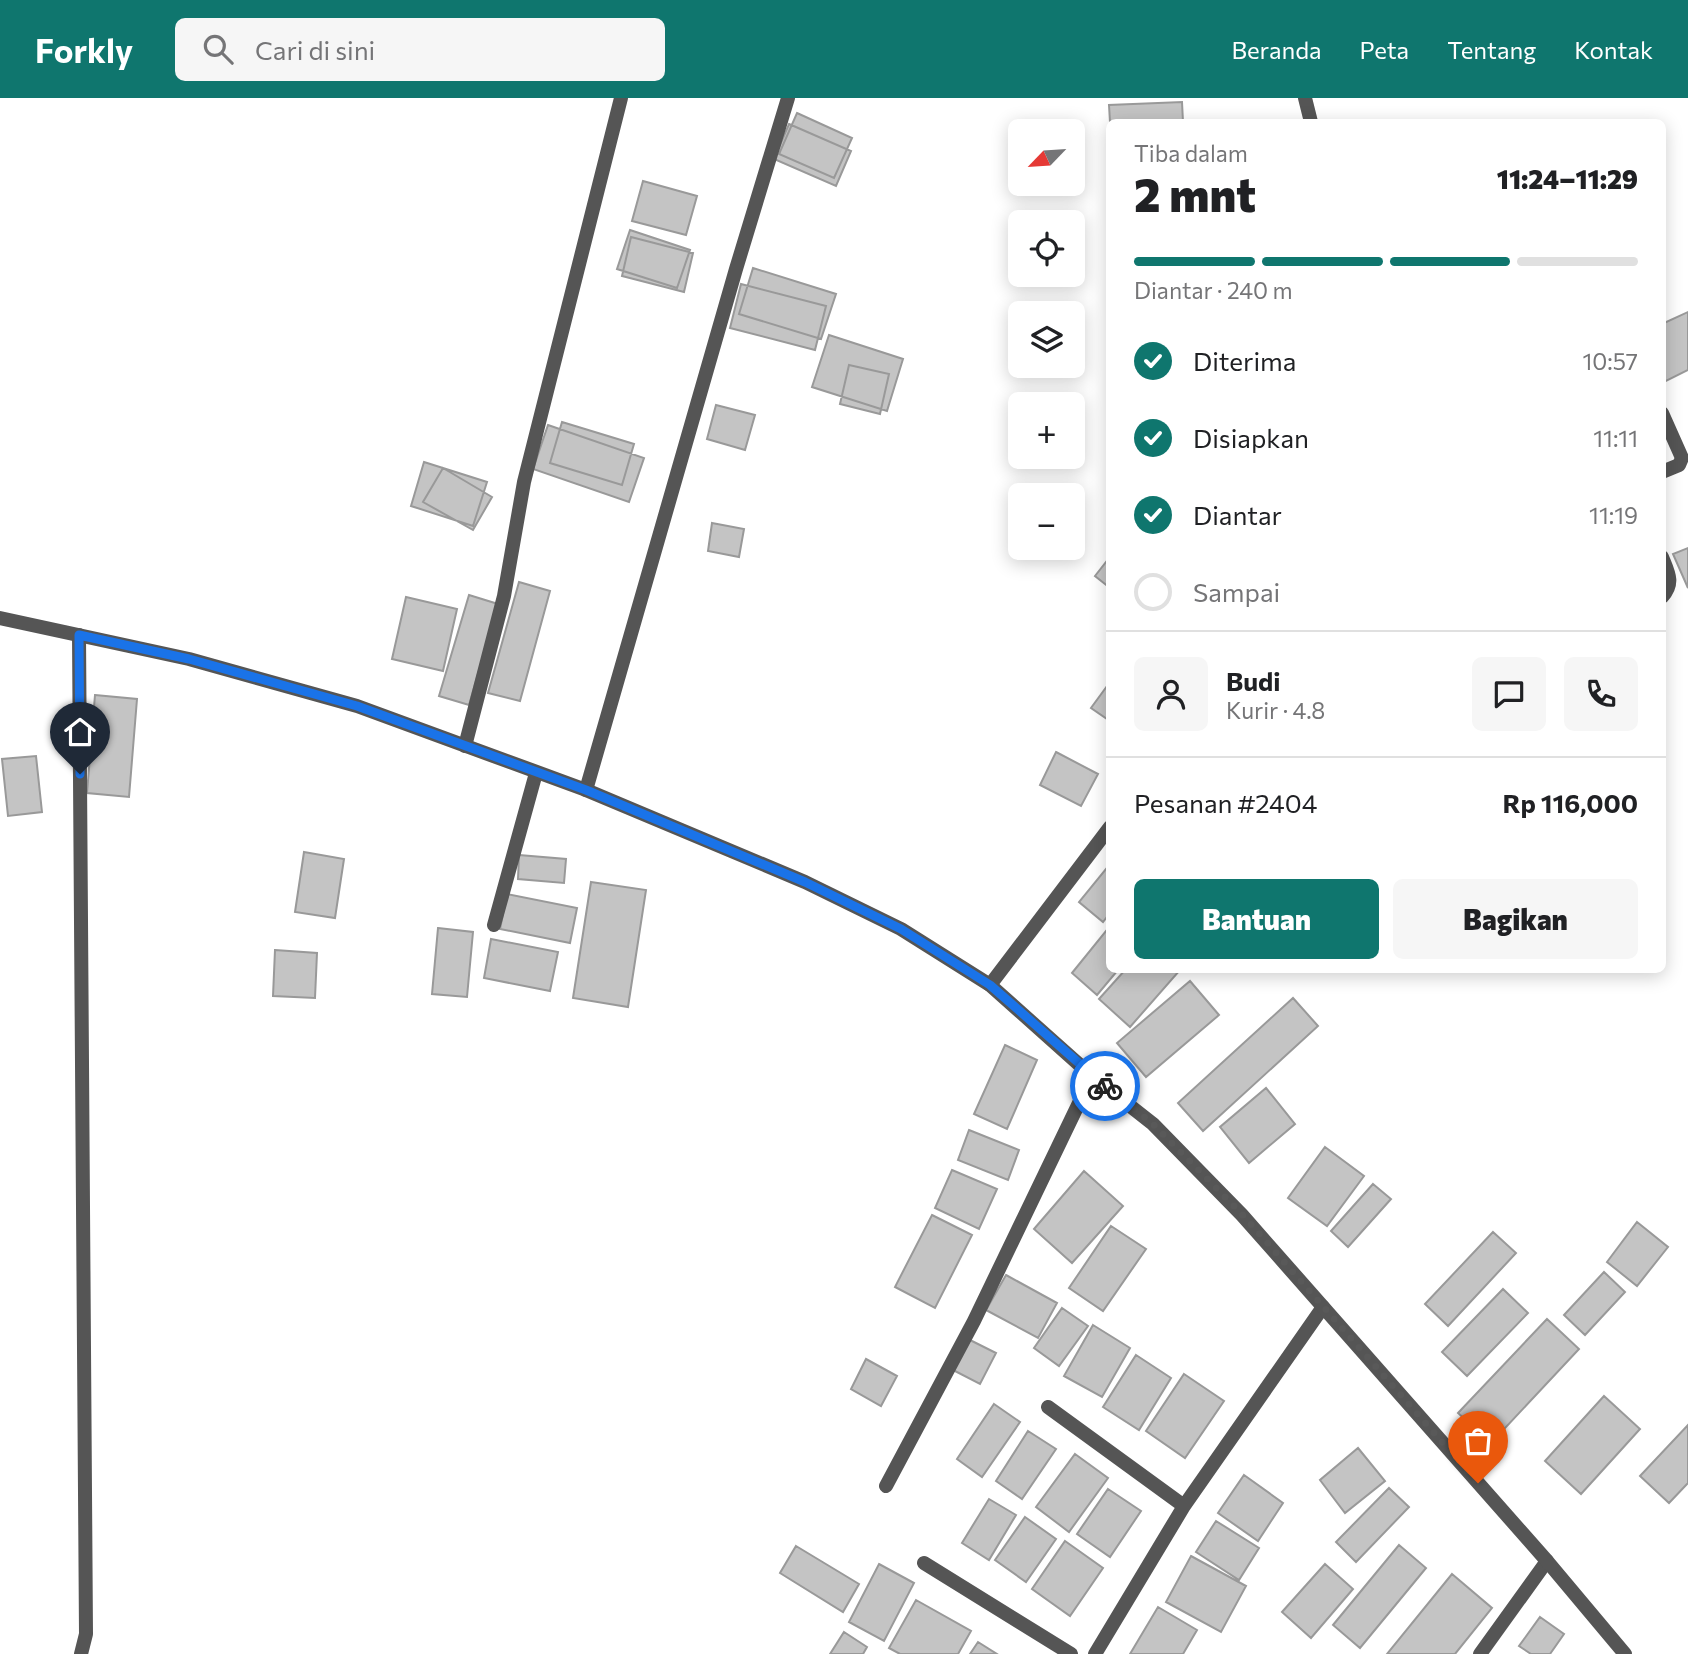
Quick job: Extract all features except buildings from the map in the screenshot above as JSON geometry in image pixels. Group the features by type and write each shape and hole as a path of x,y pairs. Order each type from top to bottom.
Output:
{"street":[{"path":"466,746 504,596 524,482 621,98"},
{"path":"586,790 788,98"},
{"path":"1305,98 1310,119"},
{"path":"1666,422 1682,458 1679,466 1666,471"},
{"path":"1666,568 1670,584 1666,590"},
{"path":"0,618 189,659 357,706 586,790 805,882 901,929 990,985 1092,1076 1153,1124 1242,1214 1547,1561 1625,1654"},
{"path":"79,635 86,1620 81,1654"},
{"path":"494,925 536,773"},
{"path":"990,985 1106,832"},
{"path":"886,1486 974,1321 1092,1076"},
{"path":"1095,1654 1184,1506 1323,1307"},
{"path":"1048,1407 1184,1506"},
{"path":"1480,1654 1547,1561"},
{"path":"924,1563 1071,1654"}],"way so far":[{"path":"1105,1086 1153,1124 1242,1214 1478,1483"}],"route":[{"path":"80,774 79,635 189,659 357,706 586,790 805,882 901,929 990,985 1105,1086"}]}
